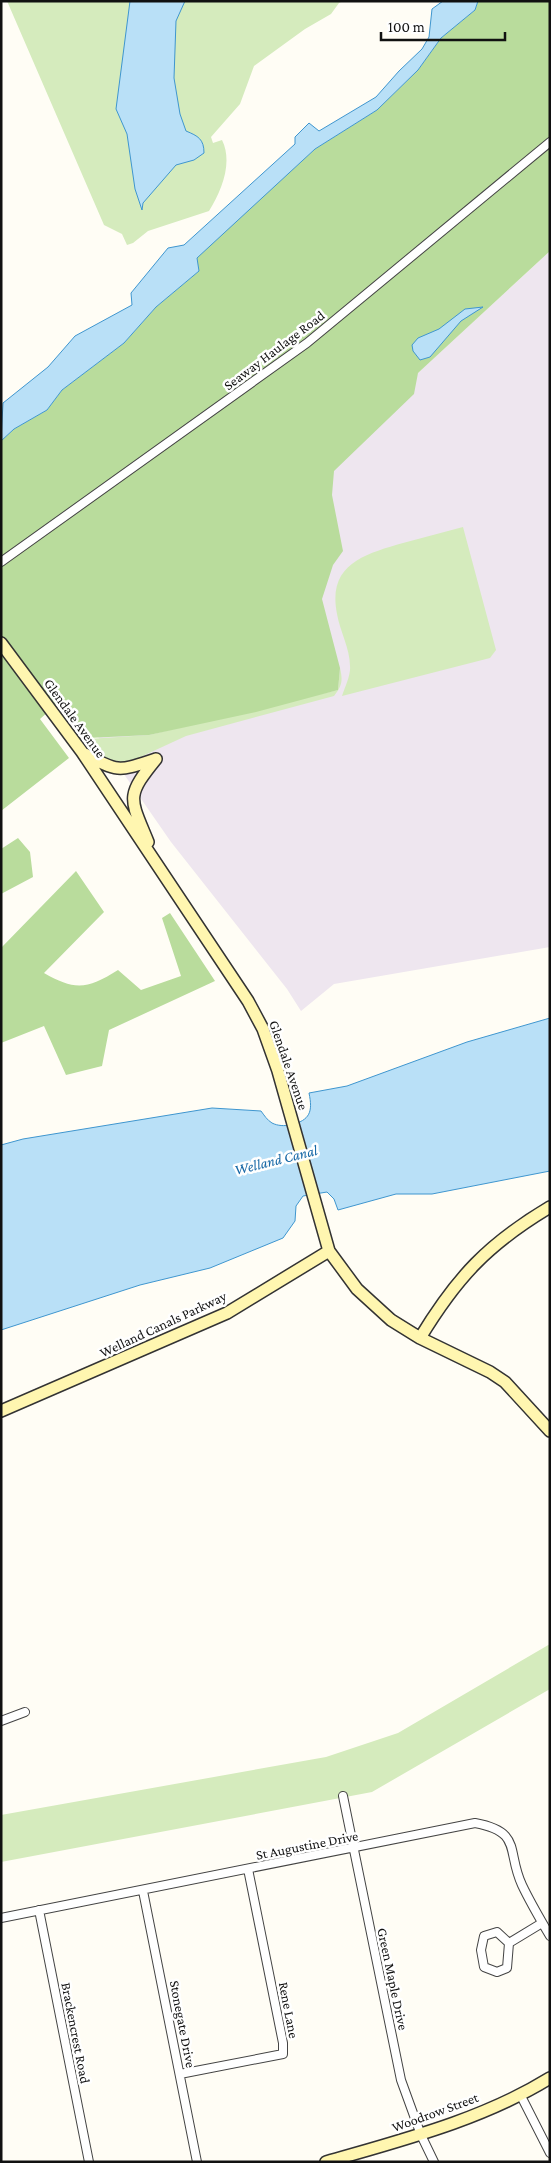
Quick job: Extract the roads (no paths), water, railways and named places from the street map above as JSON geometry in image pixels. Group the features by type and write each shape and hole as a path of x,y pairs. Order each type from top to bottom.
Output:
{"main road":[{"name":"Glendale Avenue","path":"1,643 82,752 248,1000 264,1029 292,1118 329,1251 357,1289 372,1305 391,1320 420,1338 490,1372 505,1382 550,1431"},
{"path":"82,752 109,768 122,769 156,759 134,788 133,797 140,823 157,864"},
{"path":"420,1338 456,1283 496,1242 550,1206"},
{"name":"Welland Canals Parkway","path":"1,1411 227,1313 329,1251"},
{"name":"Woodrow Street","path":"326,2162 422,2135 521,2096 550,2078"}],"street":[{"name":"Seaway Haulage Road","path":"1,562 307,343 550,142"},
{"path":"1,1721 25,1712"},
{"name":"Green Maple Drive","path":"343,1796 401,2080 434,2162"},
{"name":"St Augustine Drive","path":"1,1918 353,1849 475,1823 495,1827 510,1842 521,1882 550,1936"},
{"name":"Rene Lane","path":"180,2074 283,2054 283,2043 248,1869"},
{"name":"Stonegate Drive","path":"143,1891 197,2162"},
{"name":"Brackencrest Road","path":"39,1910 89,2162"},
{"path":"509,1943 542,1923"},
{"path":"497,1932 509,1943 507,1968 497,1972 484,1967 480,1950 484,1936 497,1932"},
{"path":"521,2096 550,2154"}],"water":[{"path":"130,1 185,1 176,21 174,78 180,114 186,131 200,139 203,144 204,153 194,160 176,165 143,203 142,210 135,189 127,134 116,109"},
{"path":"443,1 478,1 475,10 441,38 418,70 377,110 315,149 197,258 199,271 156,307 124,343 62,390 47,410 14,429 1,441 3,403 48,367 75,336 132,305 131,293 168,248 184,245 295,144 295,137 309,123 319,131 376,97 422,49 429,37 432,9"},
{"path":"483,307 461,321 430,357 420,360 413,351 412,345 418,338 439,329 465,309"},
{"name":"Welland Canal","path":"550,1018 550,1171 432,1194 396,1194 338,1210 334,1199 327,1192 303,1196 296,1206 295,1221 283,1238 210,1268 140,1285 1,1330 1,1145 23,1139 212,1108 261,1111 272,1123 291,1125 302,1121 309,1114 311,1105 309,1093 347,1086 467,1042"}]}
